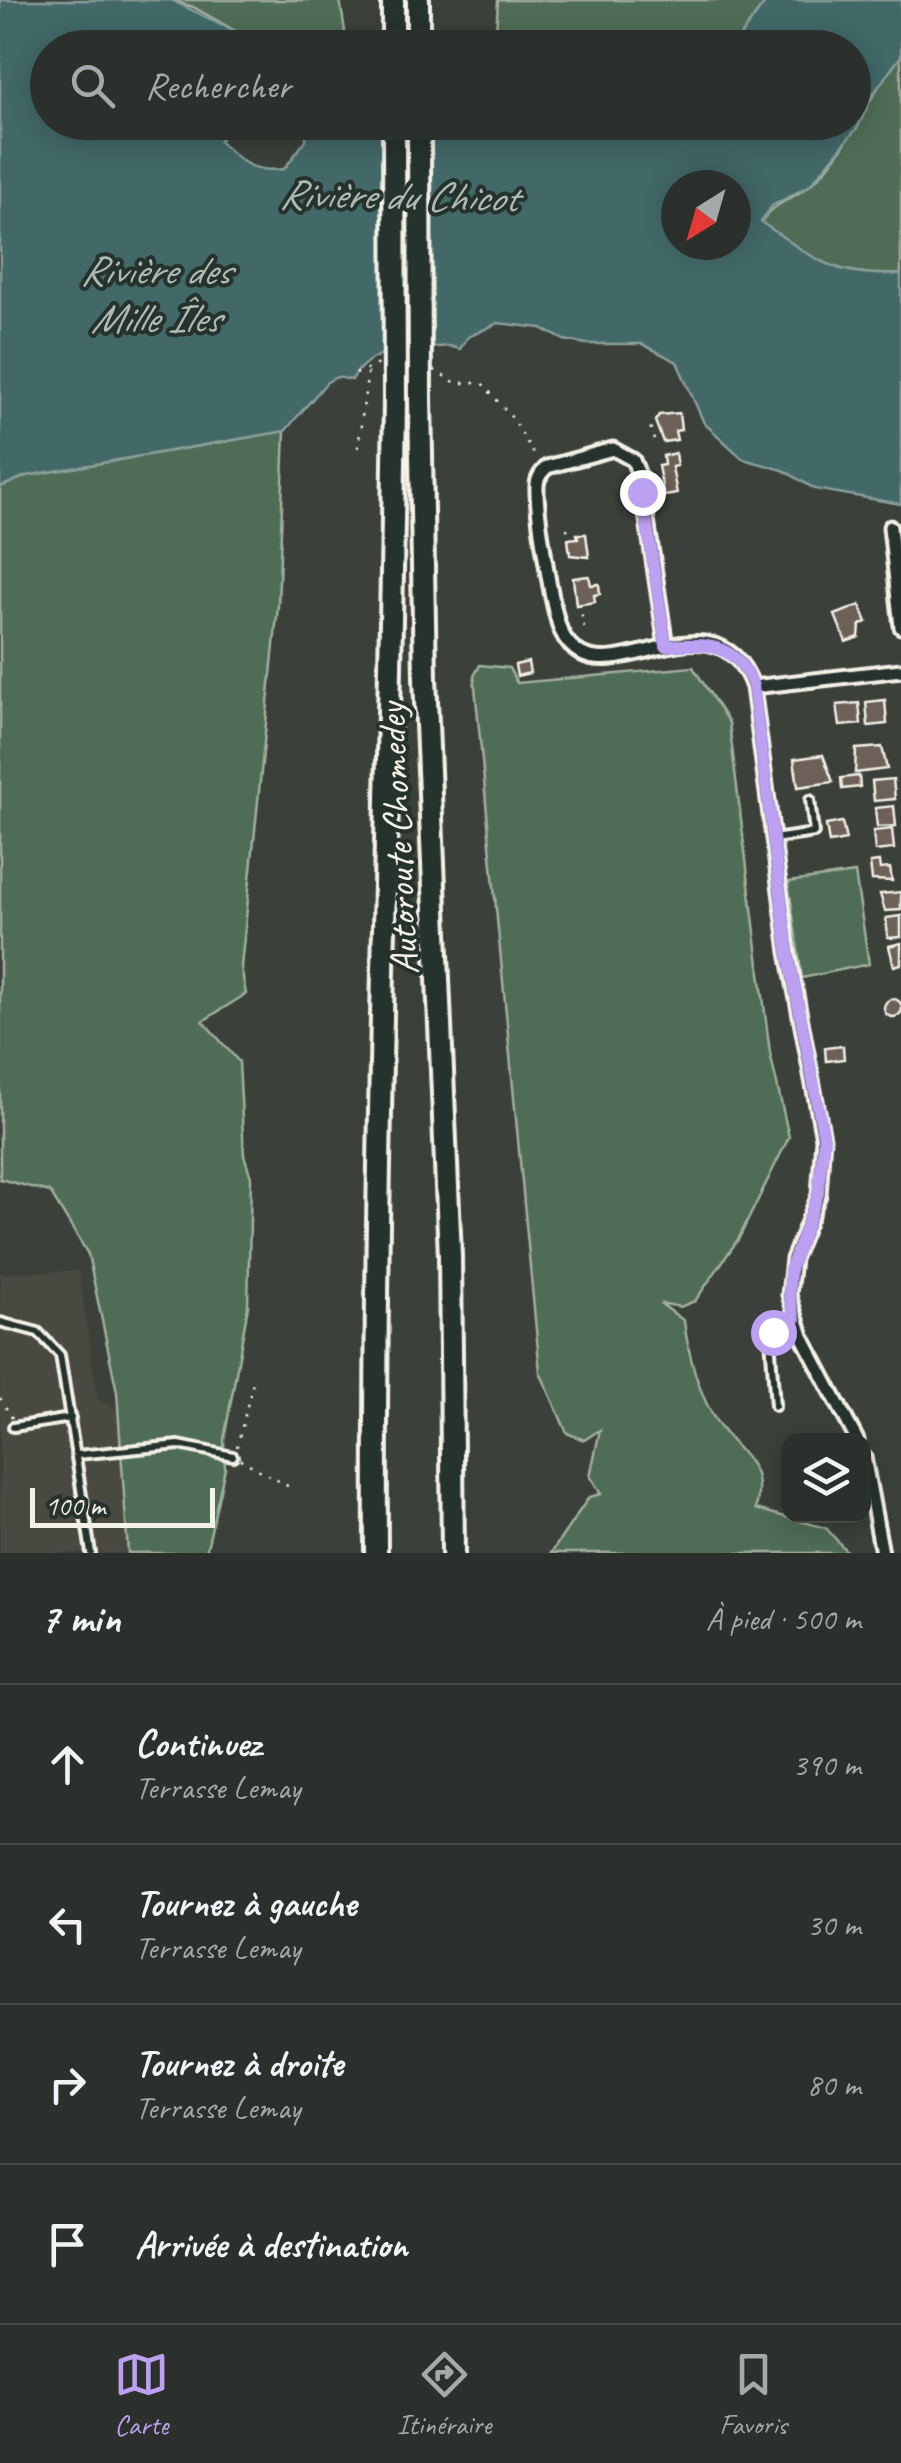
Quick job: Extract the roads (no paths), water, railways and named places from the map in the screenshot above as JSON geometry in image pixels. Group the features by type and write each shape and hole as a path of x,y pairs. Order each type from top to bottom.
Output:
{"highway":[{"path":"393,0 393,30"},
{"path":"418,0 418,30"},
{"name":"Autoroute Chomedey","path":"376,1553 376,1248 395,602 394,140"},
{"name":"Autoroute Chomedey","path":"418,140 425,678 449,1217 453,1553"}],"street":[{"path":"666,646 641,480 633,460 613,449 547,466 537,489 564,636 590,656 666,646 722,648 738,661 753,686 772,839 824,1154 818,1194 790,1270 789,1295 795,1319 853,1433"},
{"path":"890,527 901,628"},
{"path":"753,686 901,670"},
{"path":"871,1495 882,1553"}],"lane":[{"path":"810,800 814,833"},
{"path":"772,839 827,832"},
{"path":"775,1406 770,1337 795,1319"},
{"path":"0,1322 38,1332 55,1346 72,1418 91,1553"},
{"path":"13,1427 72,1418"},
{"path":"77,1454 178,1446 234,1456"}],"water":[{"name":"Rivière des Mille Îles","path":"0,0 171,0 232,30 30,30 30,140 220,140 248,164 273,170 284,169 306,140 847,140 810,185 772,206 761,222 797,247 841,269 901,274 901,504 815,489 783,470 743,459 704,423 677,362 642,344 586,344 564,340 541,328 498,323 468,337 460,349 407,349 381,355 360,368 352,380 337,377 327,382 285,431 26,476 0,487"},
{"name":"Rivière des Mille Îles","path":"767,0 901,0 901,56 871,98 871,30 745,30"}],"water label":[{"name":"Rivière du Chicot","path":"398,196"}]}
